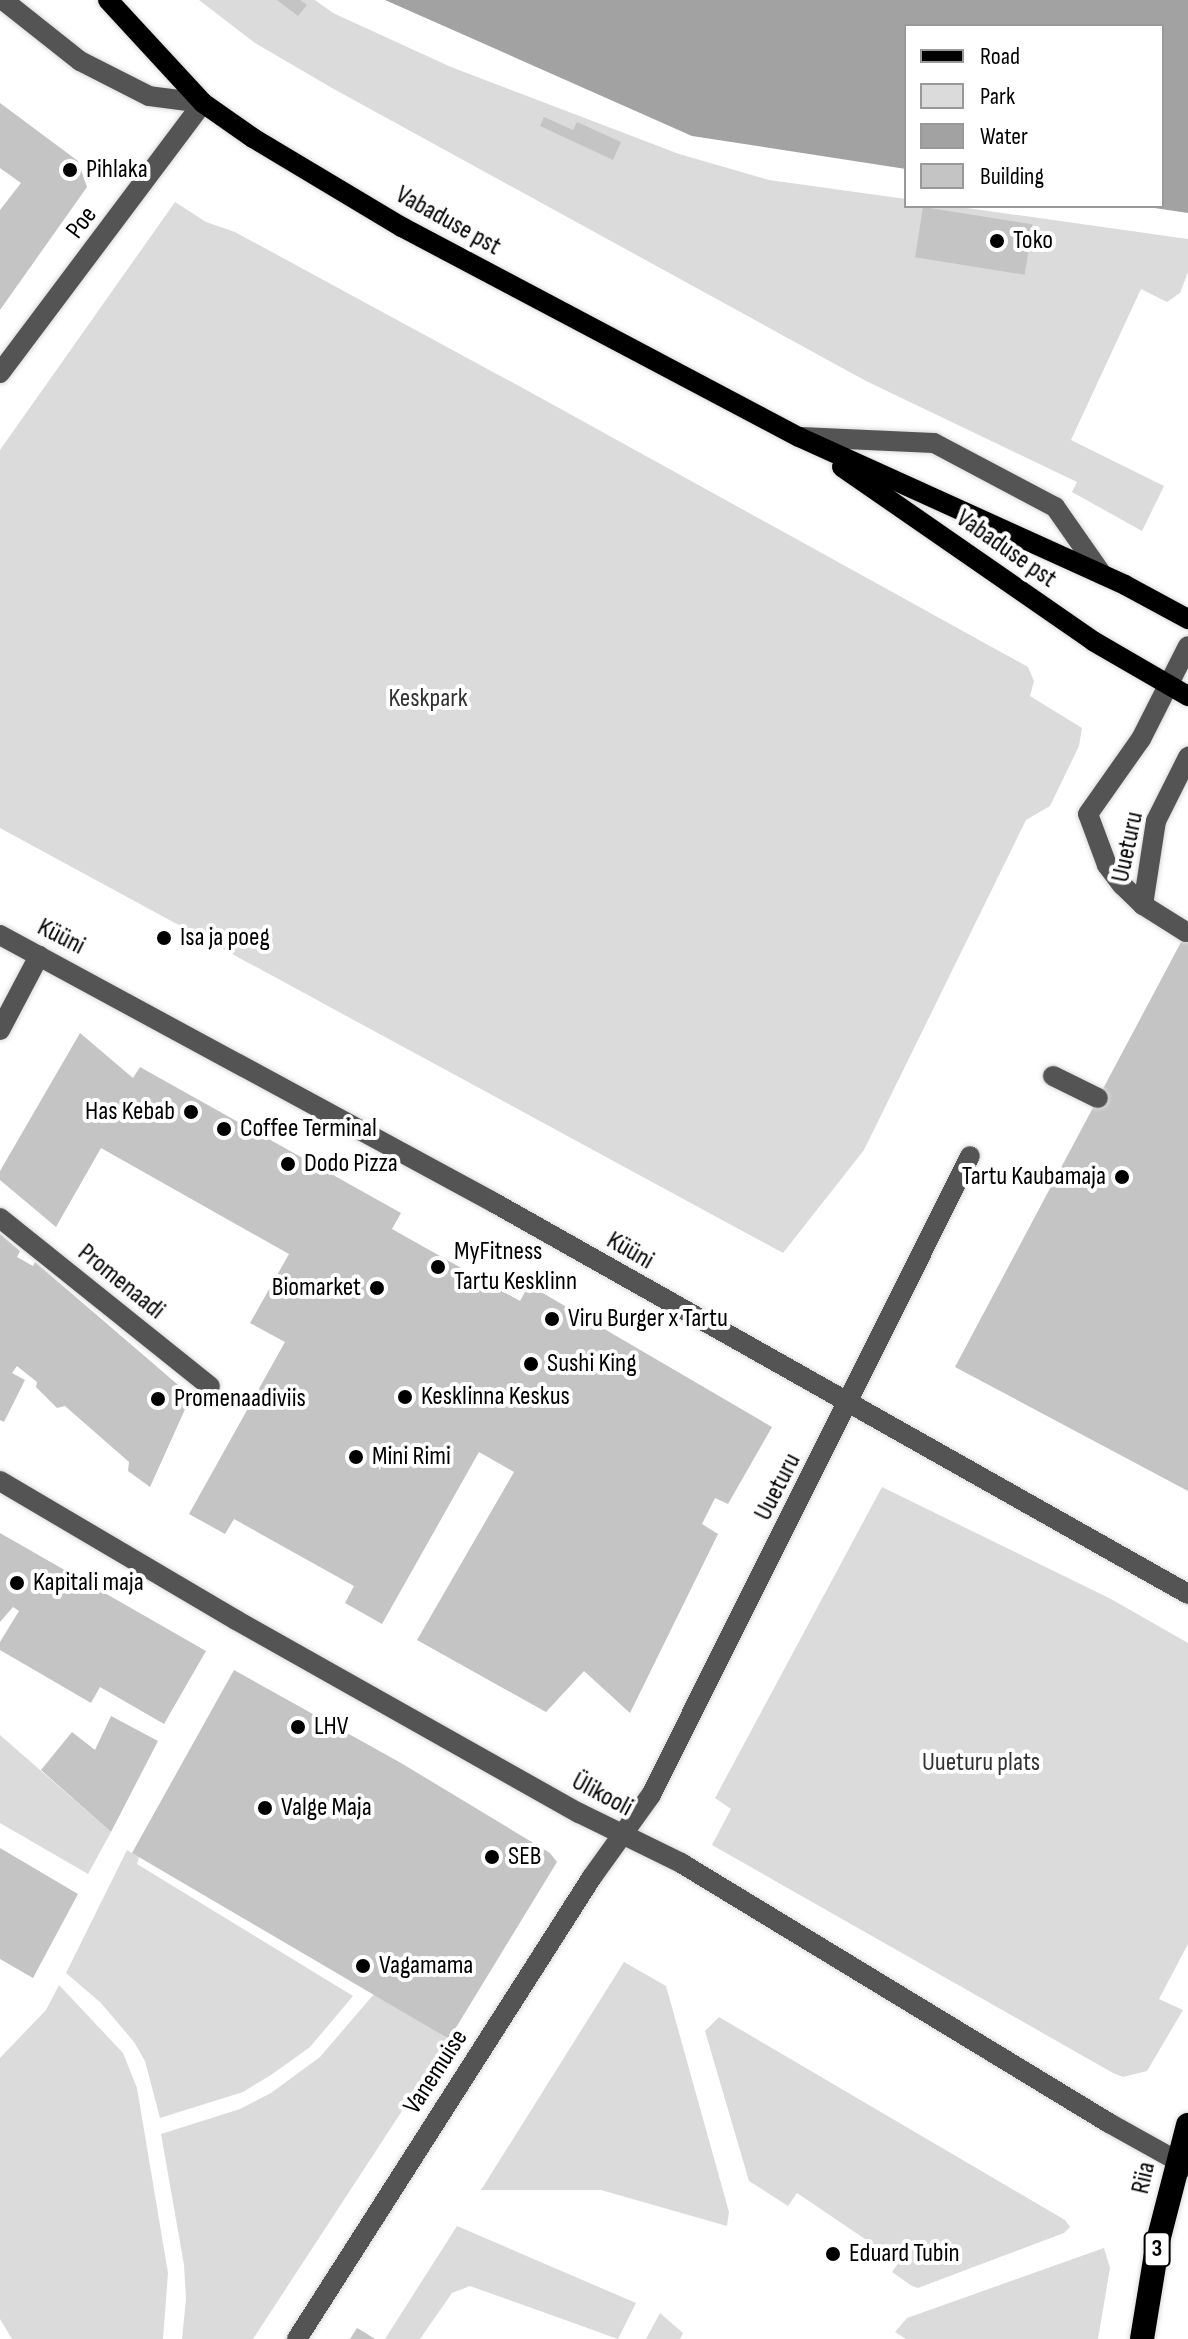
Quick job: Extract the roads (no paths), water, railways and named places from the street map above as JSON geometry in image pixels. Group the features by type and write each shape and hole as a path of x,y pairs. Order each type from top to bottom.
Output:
{"highway":[{"name":"Riia","path":"1142,2339 1188,2125"}],"main road":[{"name":"Vabaduse pst","path":"108,0 203,103 253,138 402,227 799,437 1102,574 1188,619"},
{"name":"Vabaduse pst","path":"799,437 1093,641 1188,696"}],"street":[{"path":"3,0 80,61 149,96 203,103"},
{"name":"Poe","path":"0,373 203,103"},
{"path":"799,437 934,443 1055,507 1102,574"},
{"name":"Uueturu","path":"1143,905 1107,865 1088,814 1141,739 1188,646"},
{"name":"Uueturu","path":"1143,905 1156,821 1188,757"},
{"path":"1143,905 1186,932"},
{"name":"Küüni","path":"0,935 452,1180 1188,1594"},
{"path":"4,1021 39,956"},
{"path":"1053,1076 1098,1098"},
{"name":"Uueturu","path":"620,1834 651,1795 826,1452 848,1401 970,1156"},
{"name":"Promenaadi","path":"0,1218 210,1386"},
{"name":"Ülikooli","path":"0,1481 250,1628 620,1834 681,1863 1182,2164"},
{"name":"Vanemuise","path":"297,2339 620,1834"}],"water":[{"path":"385,0 1188,0 1188,213 1154,208 1164,208 1164,24 904,24 904,169 692,136"}],"place":[{"name":"Pihlaka","path":"70,170"},
{"name":"Toko","path":"997,241"},
{"name":"Isa ja poeg","path":"164,938"},
{"name":"Has Kebab","path":"191,1112"},
{"name":"Coffee Terminal","path":"224,1129"},
{"name":"Dodo Pizza","path":"288,1164"},
{"name":"Tartu Kaubamaja","path":"1122,1177"},
{"name":"MyFitness Tartu Kesklinn","path":"438,1267"},
{"name":"Biomarket","path":"377,1288"},
{"name":"Viru Burger x Tartu","path":"552,1319"},
{"name":"Sushi King","path":"531,1364"},
{"name":"Kesklinna Keskus","path":"405,1397"},
{"name":"Promenaadiviis","path":"158,1399"},
{"name":"Mini Rimi","path":"356,1457"},
{"name":"Kapitali maja","path":"17,1583"},
{"name":"LHV","path":"298,1727"},
{"name":"Valge Maja","path":"265,1808"},
{"name":"SEB","path":"492,1857"},
{"name":"Vagamama","path":"363,1966"},
{"name":"Eduard Tubin","path":"833,2254"}],"park label":[{"name":"Keskpark","path":"428,699"},
{"name":"Uueturu plats","path":"981,1763"}]}
